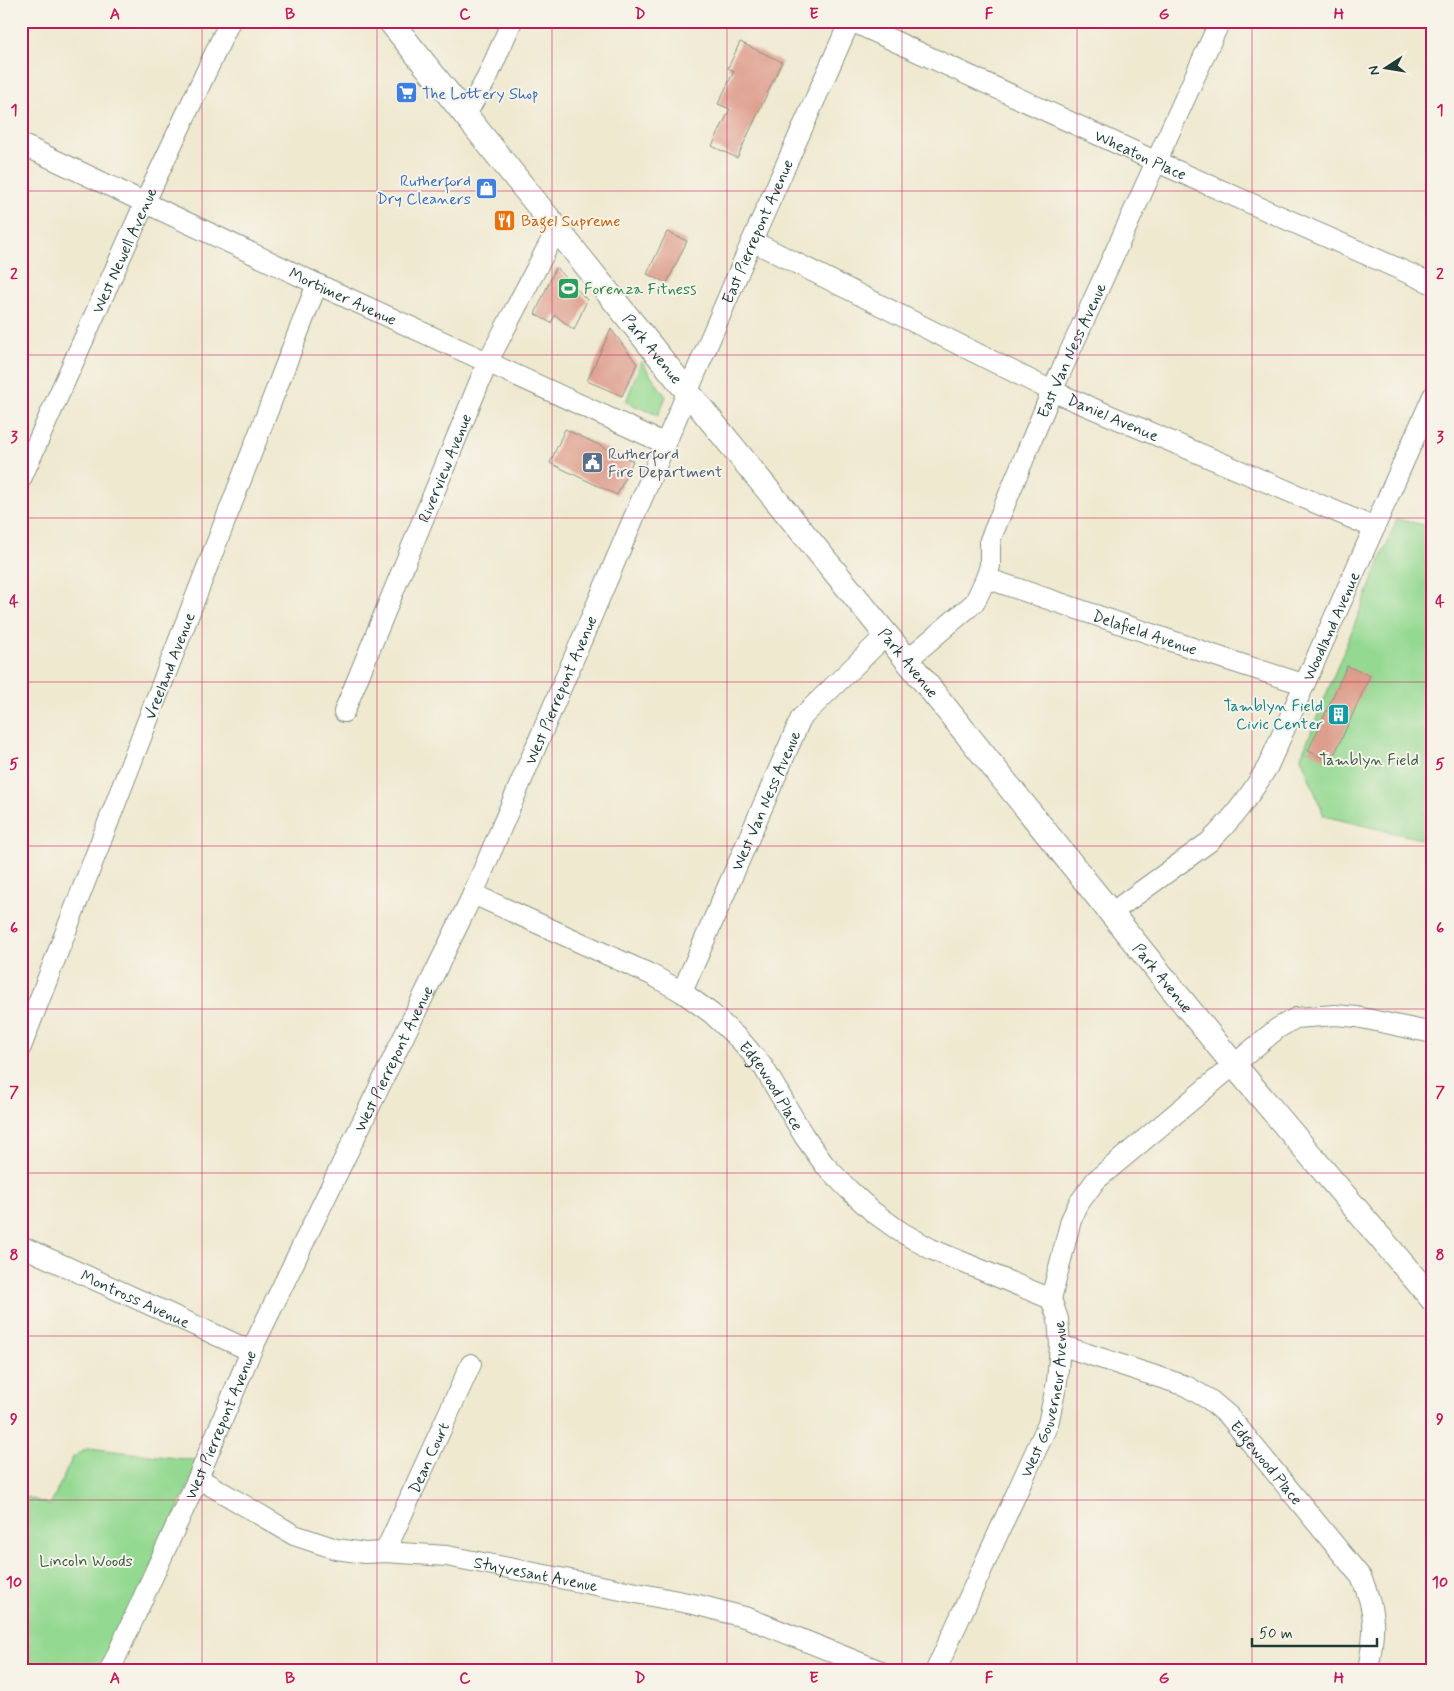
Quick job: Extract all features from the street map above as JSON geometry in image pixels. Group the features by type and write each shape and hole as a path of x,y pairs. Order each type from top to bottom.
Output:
{"street":[{"name":"West Newell Avenue","path":"21,479 145,203 230,21"},
{"name":"Park Avenue","path":"390,21 687,391 1234,1065 1433,1300"},
{"path":"466,114 487,78 512,21"},
{"name":"Wheaton Place","path":"850,21 1157,162 1433,284"},
{"name":"East Pierrepont Avenue","path":"666,444 687,391 850,21"},
{"name":"East Van Ness Avenue","path":"907,660 975,602 990,566 990,540 1052,391 1220,21"},
{"name":"Mortimer Avenue","path":"21,144 317,284 666,444"},
{"name":"Riverview Avenue","path":"344,712 488,361 557,229"},
{"name":"Daniel Avenue","path":"752,242 1052,391 1375,528"},
{"name":"Vreeland Avenue","path":"21,1047 317,284"},
{"name":"Woodland Avenue","path":"1111,913 1209,842 1222,829 1256,786 1268,766 1303,684 1375,528 1428,420 1433,396"},
{"name":"West Pierrepont Avenue","path":"110,1670 198,1478 251,1351 473,894 666,444"},
{"name":"Delafield Avenue","path":"986,578 1303,684"},
{"name":"West Van Ness Avenue","path":"682,992 801,718 886,635"},
{"name":"Edgewood Place","path":"473,894 652,975 682,992 711,1013 741,1041 764,1068 804,1136 824,1164 873,1212 901,1232 930,1249 1051,1299"},
{"name":"West Gouverneur Avenue","path":"936,1670 1048,1424 1057,1382 1060,1345 1058,1318 1051,1299 1071,1220 1079,1203 1096,1180 1278,1028 1296,1018 1326,1015 1357,1017 1433,1033"},
{"name":"Montross Avenue","path":"21,1246 251,1351"},
{"name":"Edgewood Place","path":"1060,1345 1186,1386 1210,1400 1229,1416 1361,1577 1369,1596 1373,1615 1374,1636 1368,1670"},
{"name":"Dean Court","path":"385,1552 471,1364"},
{"name":"Stuyvesant Avenue","path":"198,1478 294,1535 336,1549 365,1553 385,1552 447,1556 698,1605 748,1618 878,1670"}],"green space":[{"path":"641,361 666,397 658,415 626,402"},
{"name":"Tamblyn Field","path":"1397,519 1433,527 1433,842 1324,816 1301,757"},
{"name":"Lincoln Woods","path":"89,1448 200,1461 103,1670 21,1670 21,1495 50,1505 73,1457"}],"building":[{"path":"740,42 782,62 737,158 712,146 730,109 718,104 734,71 728,68"},
{"path":"667,232 687,241 667,283 647,274"},
{"path":"556,267 587,300 574,330 555,315 551,323 535,314"},
{"path":"611,329 637,364 622,396 587,381"},
{"name":"Rutherford Fire Department","path":"565,429 633,461 617,495 550,463"},
{"name":"Tamblyn Field Civic Center","path":"1347,666 1370,676 1331,762 1308,751"}],"place":[{"name":"The Lottery Shop","path":"406,93"},
{"name":"Rutherford Dry Cleaners","path":"487,189"},
{"name":"Bagel Supreme","path":"505,220"},
{"name":"Forenza Fitness","path":"568,288"},
{"name":"Rutherford Fire Department","path":"592,462"},
{"name":"Tamblyn Field Civic Center","path":"1339,714"}]}
